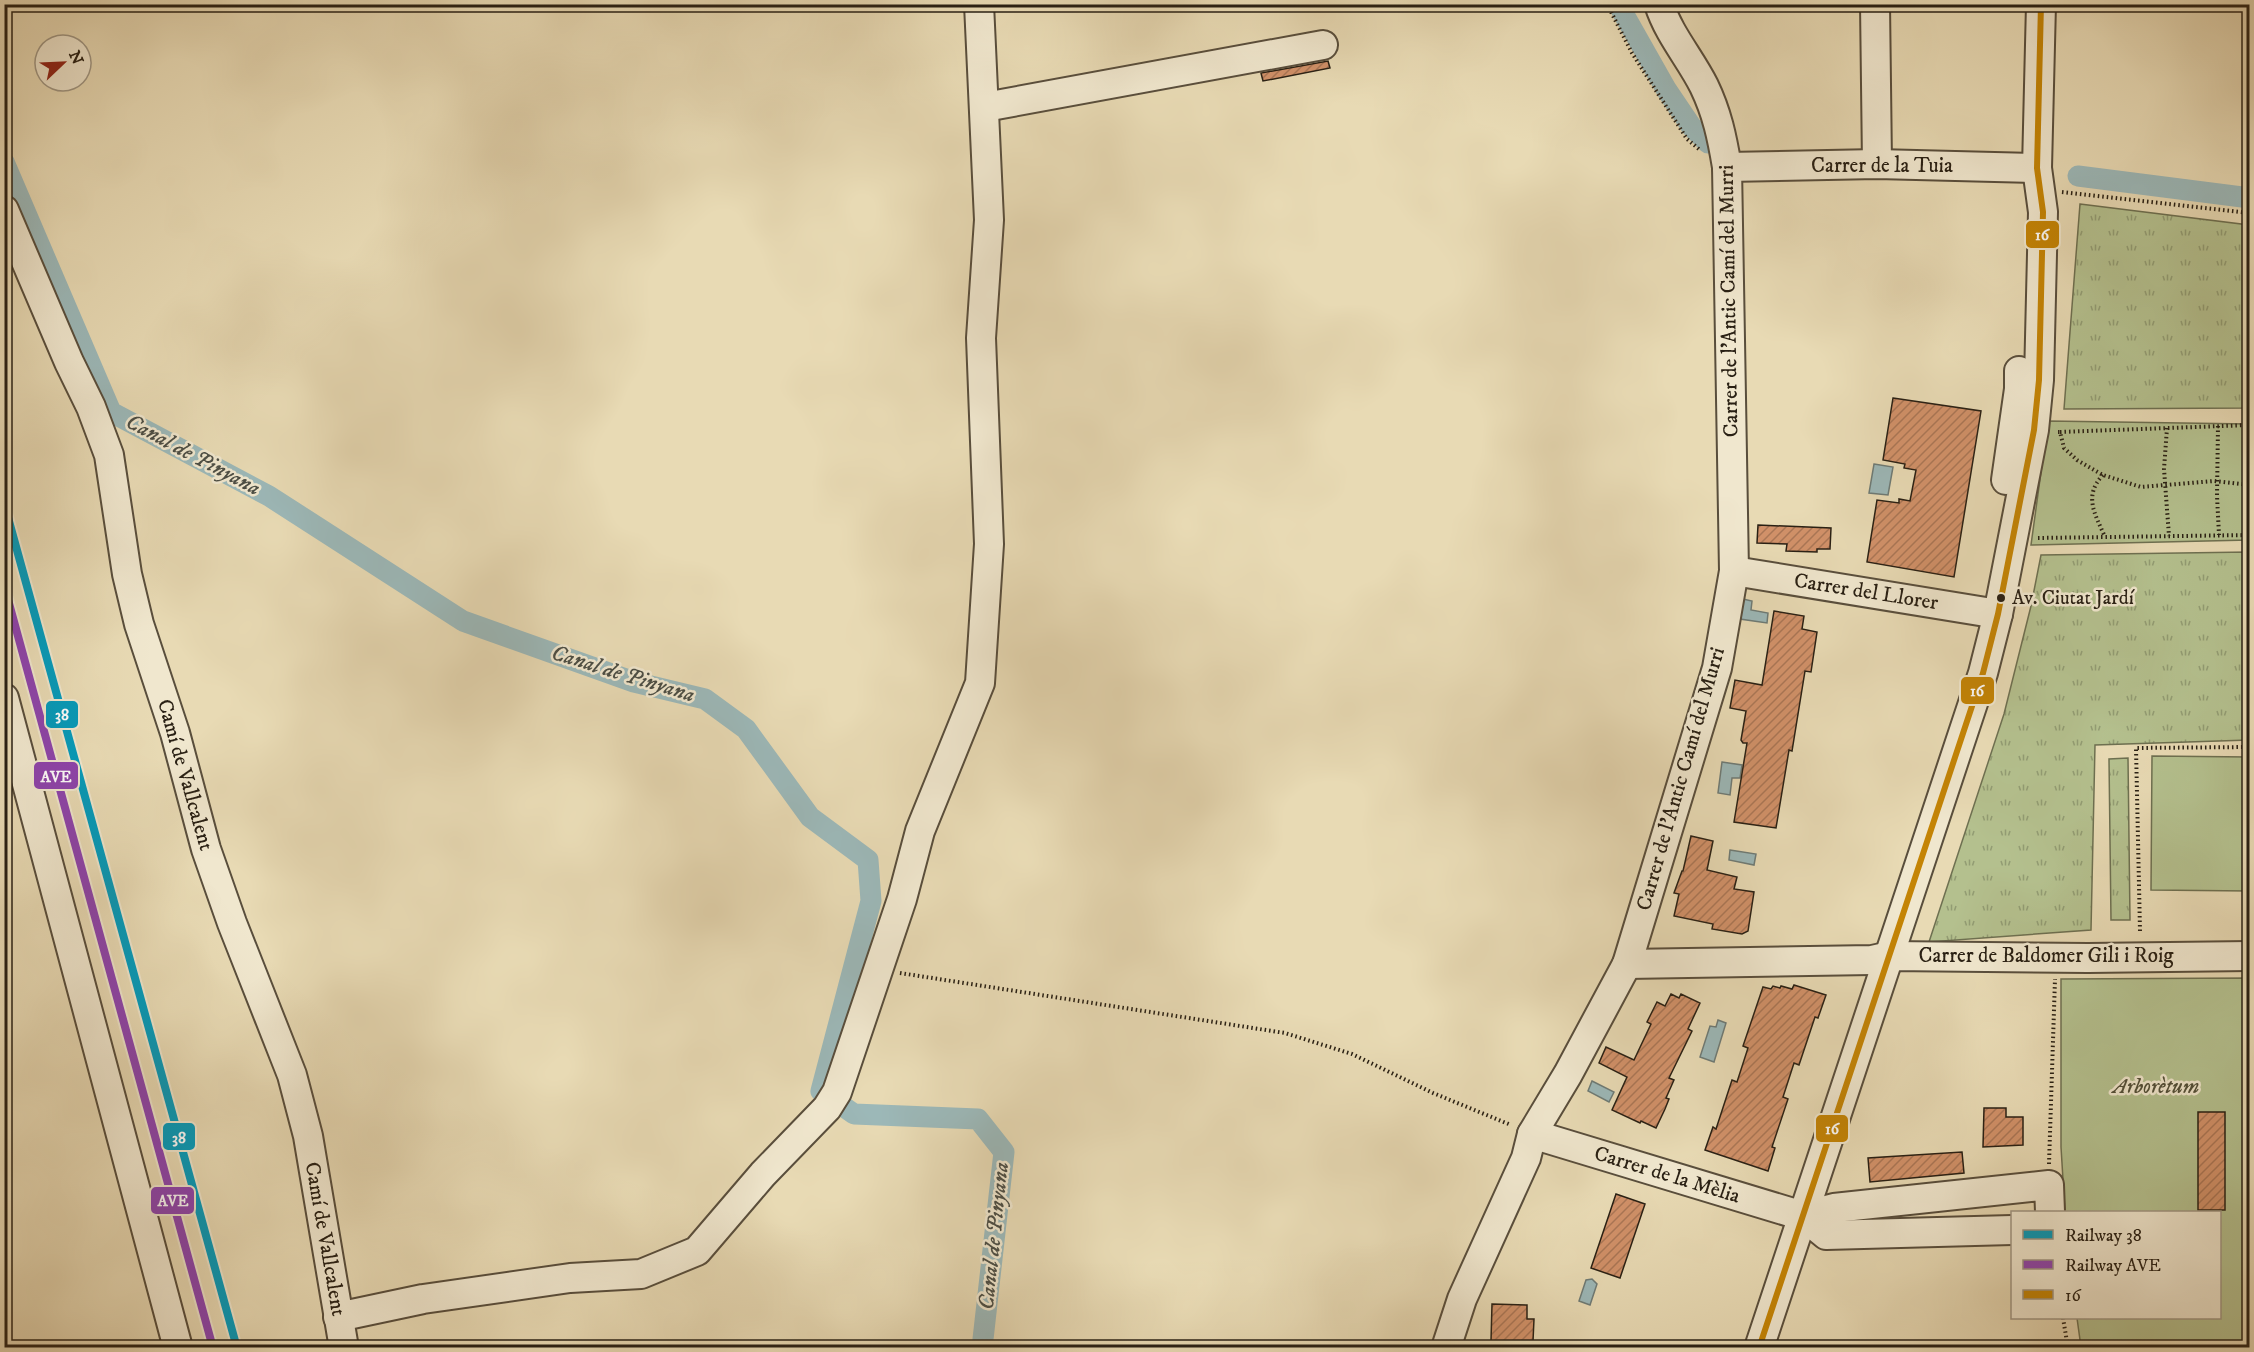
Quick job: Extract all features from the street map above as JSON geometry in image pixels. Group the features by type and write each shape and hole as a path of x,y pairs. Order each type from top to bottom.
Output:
{"street":[{"path":"338,1317 423,1299 513,1286 570,1278 641,1274 698,1251 763,1174 832,1100 902,899 920,831 980,683 989,544 981,338 988,220 979,4"},
{"name":"Carrer de l'Antic Camí del Murri","path":"1446,1347 1462,1299 1526,1158 1532,1134 1568,1074 1627,964 1717,668 1734,571 1727,166 1721,128 1703,84 1665,23 1659,4"},
{"path":"1875,4 1877,164"},
{"path":"1760,1347 1796,1214 1881,958 1969,668 1991,613 2047,431 2039,369 2043,212 2033,175 2024,4"},
{"path":"1991,613 1992,570 2019,389 2024,213 2033,175 2041,4"},
{"path":"985,107 1323,45"},
{"name":"Carrer de la Tuia","path":"1727,166 1877,164 2033,175"},
{"name":"Camí de Vallcalent","path":"4,210 69,362 91,407 109,455 128,574 139,624 175,734 206,849 232,923 292,1075 308,1136 344,1347"},
{"name":"Carrer del Llorer","path":"1734,571 1991,613"},
{"path":"4,698 178,1347"},
{"name":"Carrer de Baldomer Gili i Roig","path":"1627,964 1881,958 2250,956"},
{"name":"Carrer de la Mèlia","path":"1532,1134 1796,1214 1826,1235 2011,1230"},
{"path":"1796,1214 1834,1208 2049,1199"},
{"path":"1743,1347 1796,1214"}],"path":[{"path":"1608,4 1632,53 1687,139 1717,164 1727,166"},
{"path":"2033,175 2250,213"},
{"path":"2047,431 2250,424"},
{"path":"2218,426 2219,535"},
{"path":"2167,428 2165,484 2169,536"},
{"path":"2047,431 2077,460 2103,475 2141,487 2217,481 2250,485"},
{"path":"2103,475 2091,493 2092,505 2105,537"},
{"path":"2038,538 2250,535"},
{"path":"2140,931 2136,748 2250,747"},
{"path":"2049,1199 2055,957"},
{"path":"878,970 1285,1033 1352,1054 1433,1093 1532,1134"},
{"path":"2063,1319 2068,1347"}],"green space":[{"path":"2080,204 2249,225 2249,408 2064,409"},
{"path":"2048,421 2249,424 2249,540 2031,545"},
{"path":"2249,552 2249,740 2095,745 2091,930 1929,942 2004,714 2031,606 2041,555"},
{"path":"2152,756 2249,757 2249,891 2151,890"},
{"path":"2128,758 2130,920 2111,920 2109,759"},
{"name":"Arborètum","path":"2249,978 2249,1347 2081,1347 2077,1319 2221,1319 2221,1211 2065,1211 2061,1147 2061,979"}],"water":[{"path":"1874,464 1893,467 1888,495 1869,493"},
{"path":"1743,599 1752,601 1751,610 1768,613 1767,623 1740,619"},
{"path":"1722,762 1742,765 1740,778 1732,778 1730,795 1718,793"},
{"path":"1730,850 1756,854 1754,865 1729,860"},
{"path":"1718,1020 1726,1023 1714,1062 1700,1057 1710,1026 1716,1027"},
{"path":"1592,1081 1614,1092 1609,1102 1588,1091"},
{"path":"1592,1279 1597,1284 1590,1305 1579,1301 1586,1280"}],"building":[{"path":"1328,61 1330,68 1263,81 1261,73"},
{"path":"1893,398 1981,411 1954,577 1867,562 1877,500 1899,503 1899,499 1910,501 1916,470 1904,468 1905,464 1883,460"},
{"path":"1758,525 1831,528 1830,549 1817,549 1817,552 1786,551 1787,544 1757,543"},
{"path":"1774,611 1804,616 1802,629 1817,632 1811,672 1805,671 1776,828 1734,822 1747,743 1741,740 1746,711 1730,708 1735,680 1762,685"},
{"path":"1691,836 1713,841 1707,870 1737,877 1734,889 1754,892 1748,931 1742,934 1712,929 1713,924 1674,916 1679,894 1674,893 1683,871"},
{"path":"1794,985 1826,995 1818,1018 1815,1017 1799,1065 1794,1063 1783,1097 1788,1099 1772,1147 1775,1148 1768,1171 1705,1150 1713,1127 1716,1129 1732,1080 1737,1082 1748,1048 1743,1046 1763,987 1771,989 1773,986 1780,988 1781,986 1792,989"},
{"path":"1671,994 1679,998 1681,994 1700,1003 1688,1029 1692,1031 1669,1078 1674,1080 1666,1098 1669,1099 1656,1128 1612,1110 1627,1077 1599,1063 1606,1047 1634,1060 1651,1024 1647,1022 1657,1002 1665,1006"},
{"path":"1984,1108 2006,1108 2006,1117 2023,1117 2023,1145 1983,1147"},
{"path":"2198,1112 2225,1112 2225,1210 2198,1210"},
{"path":"1962,1152 1964,1173 1870,1182 1868,1158"},
{"path":"1616,1194 1645,1204 1620,1278 1591,1268"},
{"path":"1492,1304 1527,1305 1527,1319 1534,1319 1533,1341 1526,1341 1526,1347 1504,1347 1504,1342 1491,1341"}],"waterway":[{"name":"Canal de Pinyana","path":"1618,4 1666,89 1691,126 1708,143"},
{"name":"Canal de Pinyana","path":"4,162 111,412 269,496 463,621 634,682 705,699 746,729 810,817 868,860 871,901 821,1091 854,1114 978,1119 1004,1152 982,1348"},
{"name":"Canal de Pinyana","path":"2078,176 2250,198"}],"rail line":[{"name":"38","path":"4,503 237,1348"},
{"name":"AVE","path":"4,585 213,1348"}],"transit line":[{"name":"16","path":"1759,1348 1983,673 1998,614 2034,430 2039,380 2043,212 2037,168 2041,4"}],"place":[{"name":"Av. Ciutat Jardí","path":"2001,598"}]}
